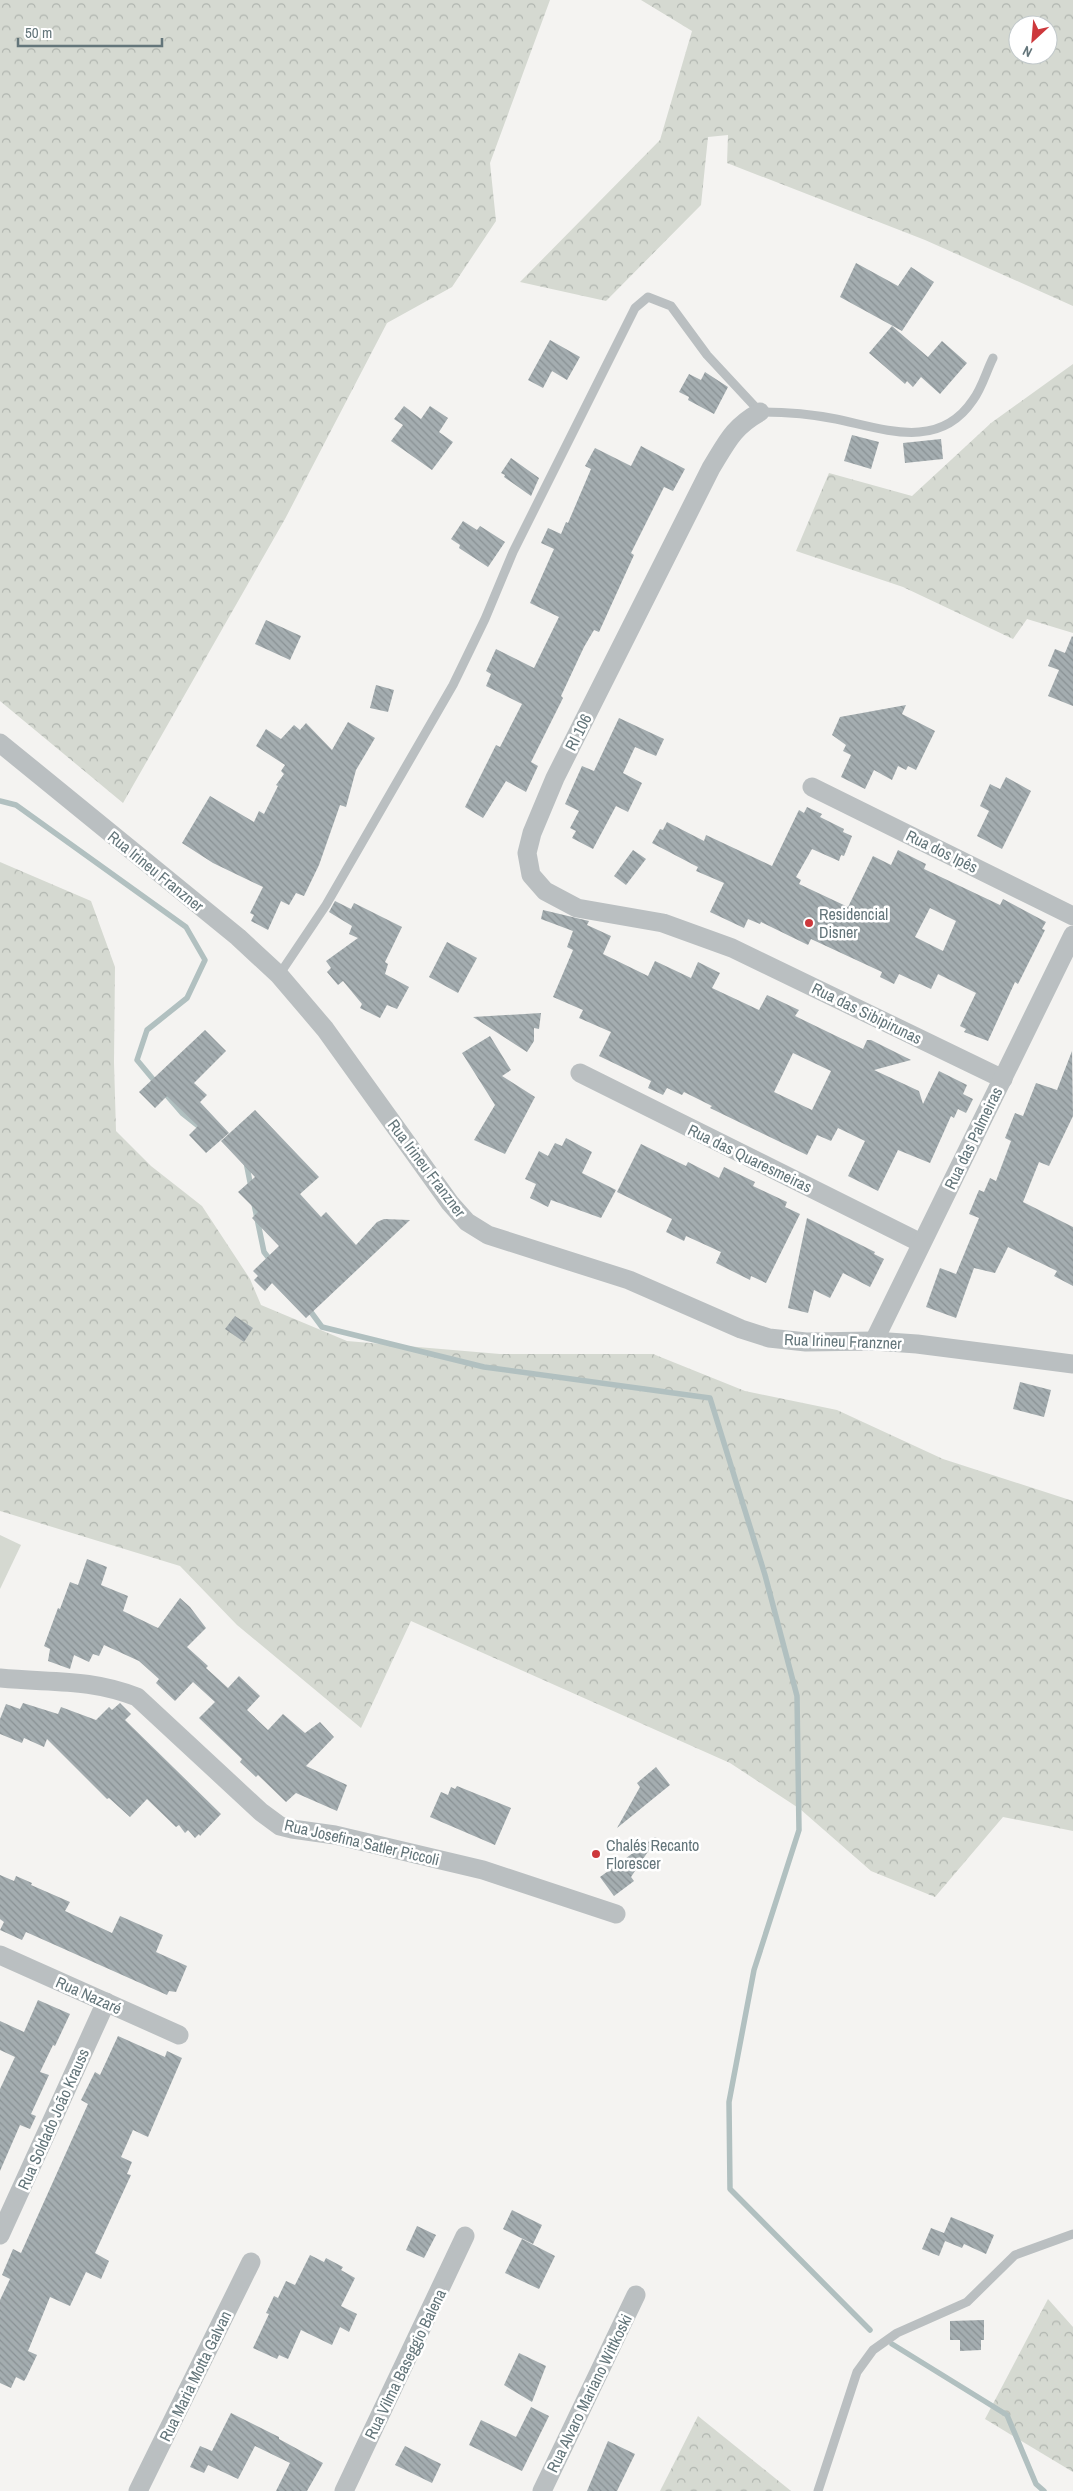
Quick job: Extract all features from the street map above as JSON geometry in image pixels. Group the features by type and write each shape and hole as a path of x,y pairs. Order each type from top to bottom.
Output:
{"street":[{"name":"RI 106","path":"732,948 663,923 577,908 558,900 545,891 531,875 527,853 532,833 555,778 703,483 731,435 743,422 760,412"},
{"name":"Rua Irineu Franzner","path":"0,743 230,931 279,975 325,1029 450,1203 467,1222 488,1235 629,1280 742,1329 769,1338 806,1342 874,1341 1022,1356 1073,1364"},
{"name":"Rua dos Ipês","path":"812,787 1073,916"},
{"name":"Rua das Palmeiras","path":"874,1341 1073,935"},
{"name":"Rua das Sibipirunas","path":"732,948 1003,1079"},
{"name":"Rua das Quaresmeiras","path":"580,1073 921,1243"},
{"name":"Rua Josefina Satler Piccoli","path":"0,1678 87,1682 115,1688 136,1697 261,1812 280,1826 335,1835 483,1870 616,1914"},
{"name":"Rua Nazaré","path":"0,1954 179,2035"},
{"name":"Rua Soldado João Krauss","path":"0,2235 106,2002"},
{"name":"Rua Vilma Baseggio Balena","path":"344,2491 466,2236"},
{"name":"Rua Maria Motta Galvan","path":"138,2491 251,2262"},
{"name":"Rua Alvaro Mariano Wittkoski","path":"542,2491 636,2295"}],"lane":[{"path":"279,975 326,905 453,685 485,619 513,552 635,308 648,297 672,306 707,355 760,412 787,412 816,416 895,433 922,433 937,430 956,418 973,400 992,358"},
{"path":"818,2491 857,2372 874,2350 897,2333 967,2302 1015,2255 1073,2234"}],"green space":[{"path":"0,0 550,0 490,163 496,221 452,287 387,323 285,519 123,803 0,701"},
{"path":"641,0 1073,0 1073,306 925,240 727,163 728,135 708,137 701,205 606,301 520,282 660,140 692,31"},
{"path":"1073,364 1073,633 1027,619 1013,639 903,587 796,551 829,473 912,496 991,423"},
{"path":"0,862 91,901 115,967 114,1062 116,1131 151,1166 202,1206 250,1279 261,1305 347,1341 500,1354 653,1354 745,1391 837,1410 943,1459 1073,1501 1073,1831 1003,1817 935,1897 871,1871 800,1809 730,1763 411,1621 361,1728 237,1625 180,1566 0,1511"},
{"path":"0,1535 21,1545 0,1589"},
{"path":"1048,2299 1073,2327 1073,2472 985,2419"},
{"path":"698,2416 791,2491 660,2491"}],"building":[{"path":"856,263 898,286 911,267 934,282 902,331 840,297"},
{"path":"892,326 928,357 942,341 967,363 940,394 921,377 913,387 907,381 905,384 869,353"},
{"path":"550,340 580,357 567,380 552,371 543,388 528,380"},
{"path":"705,372 728,387 714,414 688,400 689,397 679,392 689,374 701,380"},
{"path":"404,406 421,419 430,406 448,418 439,432 453,442 432,470 391,441 403,425 394,419"},
{"path":"852,435 879,442 871,469 844,461"},
{"path":"941,439 943,459 905,463 903,443"},
{"path":"641,446 685,469 673,491 664,487 631,553 634,555 599,632 594,630 584,647 561,696 563,698 531,762 538,766 526,792 506,781 483,818 465,807 496,745 500,747 522,704 486,686 491,674 486,671 496,649 534,668 559,617 530,603 554,549 541,543 548,528 561,534 566,522 568,523 591,469 585,466 595,448 631,466"},
{"path":"511,458 539,478 531,496 501,473"},
{"path":"463,521 477,530 480,526 505,542 488,567 459,548 460,545 451,539"},
{"path":"266,620 301,636 290,660 255,644"},
{"path":"1072,636 1073,706 1048,696 1059,670 1048,666 1055,649 1065,653"},
{"path":"376,685 394,690 388,712 370,708"},
{"path":"906,705 902,714 935,731 916,770 908,766 906,770 898,766 892,780 874,770 865,789 841,777 851,755 843,751 846,745 832,735 840,717"},
{"path":"619,718 664,739 656,756 635,747 623,773 642,783 628,812 616,806 593,849 572,838 576,831 570,828 579,811 565,804 582,766 594,771"},
{"path":"348,722 375,738 356,770 346,807 340,805 319,865 304,896 296,893 289,905 281,901 268,930 251,921 254,915 250,913 263,887 213,863 182,843 210,796 254,822 259,811 264,814 278,786 276,785 284,774 281,771 285,765 256,746 266,729 281,739 294,725 300,730 306,723 332,750"},
{"path":"1006,777 1031,791 1002,849 977,836 989,811 980,806 990,784 1000,789"},
{"path":"807,807 822,814 820,817 844,829 843,832 852,836 844,856 841,855 839,861 812,849 796,877 801,880 799,884 848,907 873,856 891,865 898,850 926,864 924,869 1000,905 1003,899 1046,922 1042,929 1045,930 1018,984 1015,982 988,1041 964,1032 966,1029 960,1026 976,993 938,974 931,989 899,974 894,984 880,977 882,972 811,939 808,945 761,922 760,924 748,919 744,928 710,912 724,883 696,871 698,867 652,843 660,829 663,830 667,822 704,841 706,835 772,866 799,810 804,813","holes":["930,908 956,921 943,951 915,937"]},
{"path":"633,850 646,859 626,885 614,876"},
{"path":"335,901 351,909 354,903 402,927 385,962 388,964 385,974 409,987 397,1009 387,1005 380,1018 360,1008 362,1004 343,981 338,985 327,972 331,968 326,961 358,938 349,934 352,926 329,912"},
{"path":"543,910 589,921 587,925 611,936 603,954 648,976 655,961 691,978 698,962 720,973 712,988 759,1010 767,995 799,1010 795,1016 863,1049 867,1040 871,1040 911,1060 874,1070 919,1091 923,1104 939,1071 967,1085 963,1094 973,1099 966,1113 958,1109 954,1118 951,1116 930,1163 898,1150 878,1191 848,1176 865,1141 838,1128 831,1141 817,1135 807,1155 710,1108 712,1106 684,1092 682,1095 667,1088 663,1095 648,1088 651,1081 599,1056 611,1032 579,1018 583,1010 553,997 573,950 567,947 573,931 541,919","holes":["793,1053 831,1071 812,1110 774,1092"]},
{"path":"447,942 477,958 458,993 429,977"},
{"path":"541,1013 539,1029 534,1028 534,1041 527,1052 473,1017"},
{"path":"205,1030 226,1051 194,1083 207,1095 200,1102 229,1133 206,1153 189,1135 198,1126 167,1096 155,1108 139,1092"},
{"path":"490,1036 511,1070 502,1076 535,1097 505,1154 474,1140 495,1105 462,1053"},
{"path":"1072,1051 1073,1116 1049,1166 1039,1162 1023,1202 1073,1227 1073,1286 1054,1276 1057,1271 1008,1247 995,1273 974,1268 956,1318 926,1307 940,1268 956,1274 979,1218 969,1214 979,1190 984,1192 990,1178 996,1181 1011,1141 1005,1138 1015,1113 1023,1116 1036,1083 1057,1090"},
{"path":"255,1110 319,1177 300,1194 321,1217 326,1212 356,1245 377,1222 384,1219 410,1220 306,1318 272,1283 265,1291 254,1280 258,1276 253,1271 279,1246 252,1218 258,1212 238,1192 255,1177 221,1141"},
{"path":"566,1138 592,1152 582,1173 616,1190 601,1218 551,1200 548,1207 530,1198 536,1184 525,1179 539,1151 548,1156 555,1143 562,1146"},
{"path":"641,1144 686,1166 688,1162 719,1178 724,1167 755,1182 753,1186 787,1202 785,1207 800,1214 766,1283 751,1276 750,1280 716,1263 721,1252 686,1236 684,1241 666,1232 672,1219 617,1192"},
{"path":"807,1218 875,1252 874,1254 884,1259 870,1287 843,1273 830,1298 814,1290 808,1313 788,1308"},
{"path":"235,1316 253,1328 244,1342 225,1329"},
{"path":"1020,1382 1051,1390 1044,1417 1013,1409"},
{"path":"87,1559 107,1567 101,1585 128,1596 123,1611 158,1628 180,1598 190,1607 206,1628 187,1647 228,1688 239,1676 260,1696 247,1710 268,1730 283,1714 305,1733 320,1722 334,1737 306,1766 347,1785 337,1811 296,1793 286,1802 258,1775 256,1777 240,1762 242,1759 199,1718 215,1702 193,1682 175,1701 156,1683 159,1679 139,1661 104,1645 99,1656 93,1654 89,1662 74,1655 70,1669 48,1661 50,1649 44,1646 58,1608 60,1609 70,1582 78,1585"},
{"path":"23,1703 58,1714 61,1707 96,1720 109,1707 112,1710 120,1703 131,1714 125,1720 221,1814 200,1836 199,1834 195,1838 188,1830 185,1833 179,1825 176,1827 147,1799 130,1817 109,1798 107,1799 47,1739 44,1747 24,1738 22,1743 0,1734 0,1719 6,1704 20,1709"},
{"path":"656,1767 670,1785 617,1828 640,1787 637,1783"},
{"path":"457,1786 511,1808 495,1845 430,1817 441,1792 448,1795 451,1787 455,1789"},
{"path":"655,1837 657,1838 631,1877 634,1881 614,1896 600,1877"},
{"path":"0,1875 14,1881 16,1876 32,1883 31,1885 70,1902 65,1911 112,1933 120,1916 163,1935 156,1952 187,1966 176,1992 169,1991 167,1995 26,1932 22,1940 0,1930 4,1922 0,1919"},
{"path":"38,2000 70,2014 40,2072 49,2075 31,2114 36,2116 30,2129 20,2125 0,2171 0,2089 15,2057 0,2050 0,2021 24,2032"},
{"path":"118,2036 165,2057 167,2051 182,2058 148,2137 133,2130 121,2157 132,2162 127,2174 131,2175 95,2253 109,2261 101,2279 86,2272 70,2306 50,2297 28,2351 37,2355 24,2381 16,2377 11,2388 0,2383 0,2300 10,2279 2,2275 13,2249 21,2253 88,2104 81,2100 95,2072 100,2075"},
{"path":"512,2210 542,2225 533,2244 503,2229"},
{"path":"951,2217 994,2235 986,2254 964,2244 962,2248 945,2241 939,2256 922,2249 931,2228 944,2233"},
{"path":"417,2226 436,2235 424,2258 406,2250"},
{"path":"522,2239 555,2256 539,2289 505,2273"},
{"path":"310,2255 324,2262 326,2258 343,2267 341,2270 355,2278 341,2306 357,2314 349,2332 340,2327 332,2345 301,2330 288,2359 279,2355 277,2359 253,2348 269,2314 266,2313 274,2296 278,2298 286,2281 295,2285"},
{"path":"984,2320 984,2340 981,2340 981,2350 960,2351 960,2340 950,2340 950,2321"},
{"path":"519,2353 546,2366 532,2402 504,2385"},
{"path":"531,2407 549,2416 522,2471 469,2445 481,2420 516,2437"},
{"path":"231,2413 279,2437 279,2439 323,2463 307,2491 276,2491 290,2463 255,2446 238,2479 208,2465 204,2473 190,2467 200,2446 212,2451"},
{"path":"608,2441 635,2454 617,2491 587,2491"},
{"path":"405,2446 441,2464 432,2483 395,2465"}],"waterway":[{"path":"0,801 16,805 186,927 205,960 187,998 147,1030 137,1060 157,1084"},
{"path":"163,1091 182,1113 201,1128"},
{"path":"246,1162 251,1187"},
{"path":"254,1204 264,1252 271,1261"},
{"path":"308,1308 322,1327 484,1367 710,1398 765,1575 797,1696 799,1830 754,1970 729,2102 730,2189 870,2330"},
{"path":"892,2344 1007,2415 1036,2484 1044,2491"}],"place":[{"name":"Residencial Disner","path":"809,923"},
{"name":"Chalés Recanto Florescer","path":"596,1854"}]}
